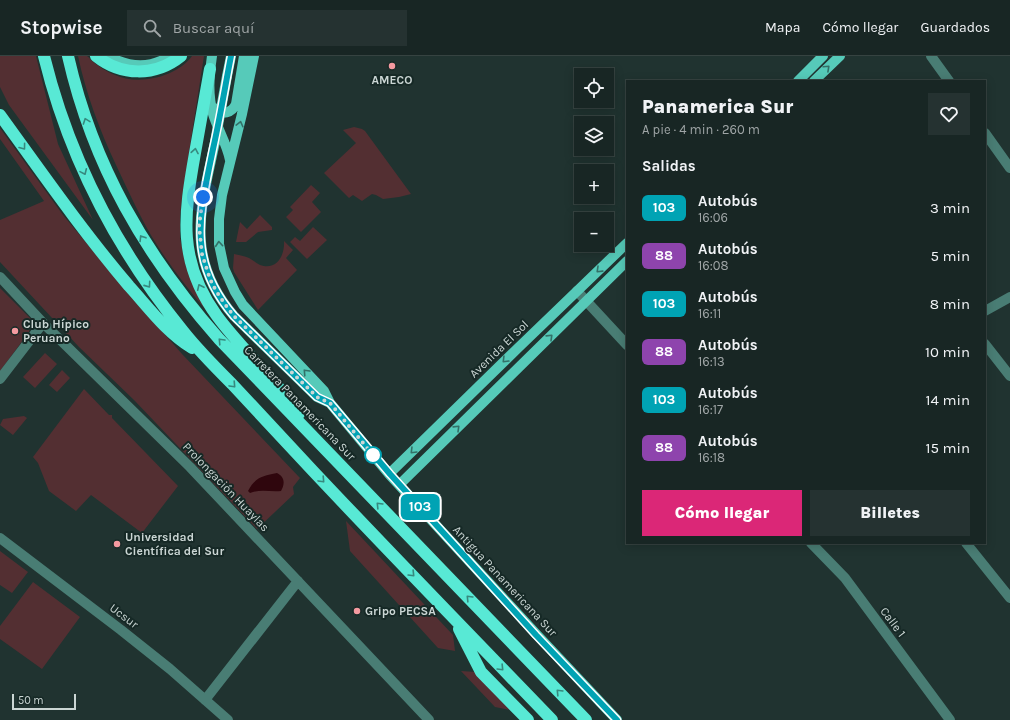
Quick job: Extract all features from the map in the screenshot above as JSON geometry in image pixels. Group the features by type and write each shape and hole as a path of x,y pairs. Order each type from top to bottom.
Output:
{"highway":[{"path":"44,56 53,89 69,135 86,176 104,214 155,295 206,357 453,618 552,720"},
{"name":"Carretera Panamericana Sur","path":"68,56 84,114 99,155 126,211 156,260 173,284 214,333 586,720"},
{"path":"96,56 118,69 136,72 162,68 181,56"},
{"path":"210,69 186,202 186,233 192,267 200,288 217,315 286,396 316,440"},
{"path":"0,115 112,265 157,319 179,340 206,357"},
{"path":"453,618 481,672 528,720"}],"main road":[{"path":"108,56 125,64 141,66 157,62 170,56"},
{"path":"212,56 210,69 211,103 213,114 225,143 230,162"},
{"name":"Antigua Panamericana Sur","path":"231,56 203,197 199,226 202,254 210,279 222,300 234,316 317,397 330,403"},
{"path":"211,103 216,110 224,113 234,108 244,56"},
{"name":"Antigua Panamericana Sur","path":"254,56 242,114 222,195 219,218 219,244 224,268 235,292 243,305 324,391 330,403 399,485 536,635 617,720"},
{"path":"799,80 823,56"},
{"path":"815,80 840,56"},
{"name":"Avenida El Sol","path":"390,474 626,244"},
{"path":"399,485 626,262"}],"street":[{"path":"932,56 948,80"},
{"path":"986,134 1010,168"},
{"name":"Prolongación Huaylas","path":"0,277 43,323 190,467 429,720"},
{"path":"577,291 626,344"},
{"path":"986,310 1010,297"},
{"path":"0,379 43,323"},
{"path":"986,345 1010,376"},
{"name":"Ucsur","path":"0,538 170,669 228,720"},
{"name":"Calle 1","path":"812,544 845,578 950,720"},
{"path":"967,544 1010,598"},
{"path":"205,700 298,581"}],"shaded area":[{"path":"0,56 36,56 58,144 93,220 9,105 0,87"},
{"path":"78,56 87,56 115,75 135,80 156,78 177,69 192,56 204,56 183,191 180,215 180,238 186,267 210,315 169,263 140,216 104,139 89,98"},
{"path":"354,127 365,131 411,194 383,199 372,194 362,201 353,195 349,198 324,173 356,143 343,130"},
{"path":"0,128 63,215 119,282 182,354 300,478 293,487 294,494 257,529 134,400 79,347 0,262 0,220 44,201 0,139"},
{"path":"311,185 320,193 312,202 321,212 301,232 286,217 293,210 290,207"},
{"path":"260,215 272,227 272,230 258,232 246,242 236,242 240,222 247,229"},
{"path":"313,227 327,240 307,259 290,242 295,237 300,241"},
{"path":"284,241 293,250 286,258 297,270 258,310 234,272 234,254 247,257 260,265 271,266 279,260 283,252"},
{"name":"Club Hípico Peruano","path":"0,288 31,319 29,332 0,371"},
{"path":"45,353 57,364 35,388 23,377"},
{"path":"62,370 70,378 57,392 49,385"},
{"path":"84,389 109,415 112,415 112,418 178,486 142,533 91,495 76,511 49,491 38,463 33,457"},
{"path":"24,416 27,418 13,435 0,425 3,419"},
{"path":"277,473 284,481 281,491 261,491 250,493 248,491 260,478"},
{"path":"346,521 453,635 455,651 438,648 350,551"},
{"path":"0,551 28,572 12,593 0,585"},
{"path":"33,582 80,617 42,669 0,639 0,626"},
{"path":"461,671 476,672 515,711 495,707"}],"bus line":[{"name":"103","path":"231,56 203,197 199,226 202,254 206,269 216,291 234,316 317,397 330,403 390,474 536,635 617,720"}],"place":[{"name":"AMECO","path":"392,66"},
{"name":"Club Hípico Peruano","path":"15,331"},
{"name":"Universidad Científica del Sur","path":"117,544"},
{"name":"Gripo PECSA","path":"357,611"}],"route":[{"path":"203,197 199,226 202,254 206,269 216,291 234,316 317,397 330,403 373,455"}]}
